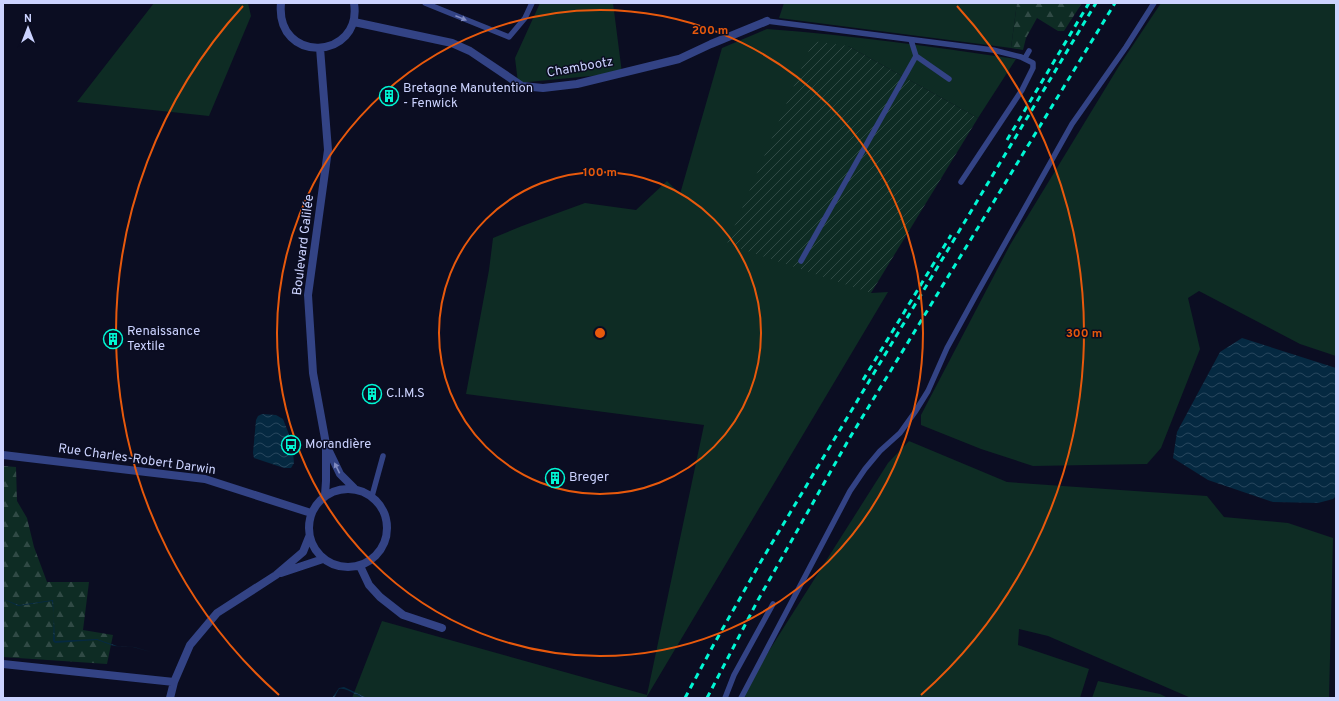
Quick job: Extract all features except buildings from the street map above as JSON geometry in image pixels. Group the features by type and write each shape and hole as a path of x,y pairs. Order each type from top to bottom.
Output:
{"street":[{"path":"281,3 281,19 289,35 298,43 308,47 320,48 335,44 346,35 354,22 354,3"},
{"name":"Chambootz","path":"354,22 452,43 470,51 522,86 543,88 577,84 679,59 767,21"},
{"name":"Boulevard Galilée","path":"320,48 328,150 308,294 313,372 326,444 325,495"},
{"name":"Boulevard Galilée","path":"326,444 340,474 354,488"},
{"name":"Rue Charles-Robert Darwin","path":"3,455 205,479 311,513"},
{"path":"344,488 354,488 364,491 372,496 381,505 386,516 388,529 386,541 380,552 371,560 360,566 347,567 334,565 323,558 314,549 309,537 308,525 311,513 317,503 325,495 344,488"},
{"path":"170,698 174,682 190,645 217,613 276,575 303,552 309,537"},
{"path":"276,575 323,558"},
{"path":"360,566 369,585 380,597 403,615 442,628"},
{"path":"3,664 174,682"}],"lane":[{"path":"425,3 509,37 525,18 532,3"},
{"path":"741,698 850,491 865,469 880,451 900,433 915,412 928,391 947,348 1072,124 1126,47 1154,3"},
{"path":"767,21 993,50 1025,58 1033,63 1033,68 1022,90 961,182"},
{"path":"911,40 916,56 948,79"},
{"path":"1025,58 1029,51"},
{"path":"801,261 916,56"},
{"path":"372,496 383,456"},
{"path":"725,698 734,675 773,604"}],"green space":[{"path":"154,3 248,3 251,16 209,116 77,102"},
{"path":"540,3 613,3 622,73 518,83 515,58"},
{"path":"784,3 1017,3 1011,48 779,18"},
{"path":"1017,3 1082,3 1064,31 1058,31 1037,18 1026,38 1023,50 1011,48"},
{"path":"1161,3 1336,3 1336,356 1300,344 1199,291 1188,298 1200,349 1161,448 1147,464 1033,466 981,449 921,425 921,415 1010,245 1119,66"},
{"path":"767,29 861,38 1016,59 978,118 848,46 871,293 888,292 646,698 352,698 382,621 647,695 704,425 466,394 489,270 493,238 585,203 636,210 667,181 680,194 722,48"},
{"path":"813,41 848,46 978,118 871,293 727,244"},
{"path":"909,441 1007,482 1207,496 1224,517 1288,523 1333,538 1329,698 1191,698 1048,636 1019,629 1018,645 1089,669 1080,698 744,698 751,679 888,463"},
{"path":"3,466 16,467 17,501 27,518 34,547 47,582 89,582 83,630 113,635 107,664 3,657"},
{"path":"1098,681 1160,694 1168,698 1092,698"}],"water":[{"path":"1242,338 1336,368 1336,496 1333,499 1318,503 1273,502 1208,480 1173,458 1177,432 1220,352"},
{"path":"262,414 276,415 283,419 292,442 294,463 291,468 284,468 254,458 253,453 256,420 258,416"},
{"path":"3,599 19,605 53,600 54,613 52,601 18,606"},
{"path":"54,618 55,641 97,639 117,646 134,647 151,652 133,647 114,646 97,640 55,643 53,641"},
{"path":"344,687 367,698 363,698 343,689 339,689 334,698 332,698 339,688"}],"railway":[{"path":"1007,140 1089,3"},
{"path":"685,698 760,563 1096,3"},
{"path":"707,698 758,600 849,439 1115,3"},
{"path":"863,380 951,235"}],"place":[{"name":"Bretagne Manutention - Fenwick","path":"389,96"},
{"name":"Renaissance Textile","path":"113,339"},
{"name":"C.I.M.S","path":"372,394"},
{"name":"Morandière","path":"291,445"},
{"name":"Breger","path":"555,478"}]}
